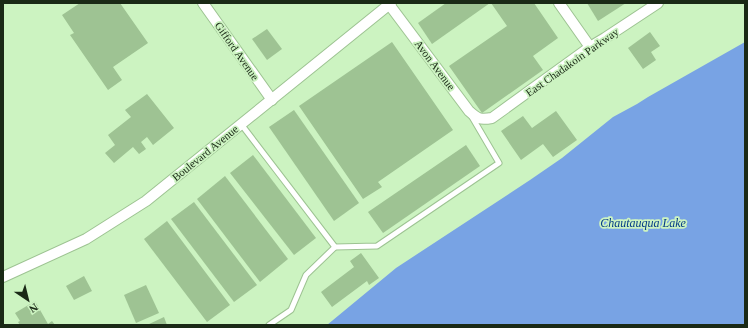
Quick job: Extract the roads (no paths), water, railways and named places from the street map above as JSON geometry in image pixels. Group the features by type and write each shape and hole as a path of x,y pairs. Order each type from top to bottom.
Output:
{"street":[{"name":"Gifford Avenue","path":"203,3 272,100"},
{"name":"Boulevard Avenue","path":"3,277 86,239 146,201 272,100 389,3"},
{"name":"Avon Avenue","path":"389,3 469,111 476,117 483,120 486,119"},
{"path":"559,3 590,47"},
{"name":"East Chadakoin Parkway","path":"486,119 492,118 590,47 658,3"}],"lane":[{"path":"268,325 291,310 306,275 335,247 377,246 499,163 469,111"},
{"path":"242,124 335,247"}],"water":[{"name":"Chautauqua Lake","path":"745,42 745,325 327,325 396,268 562,158 613,117"}]}
